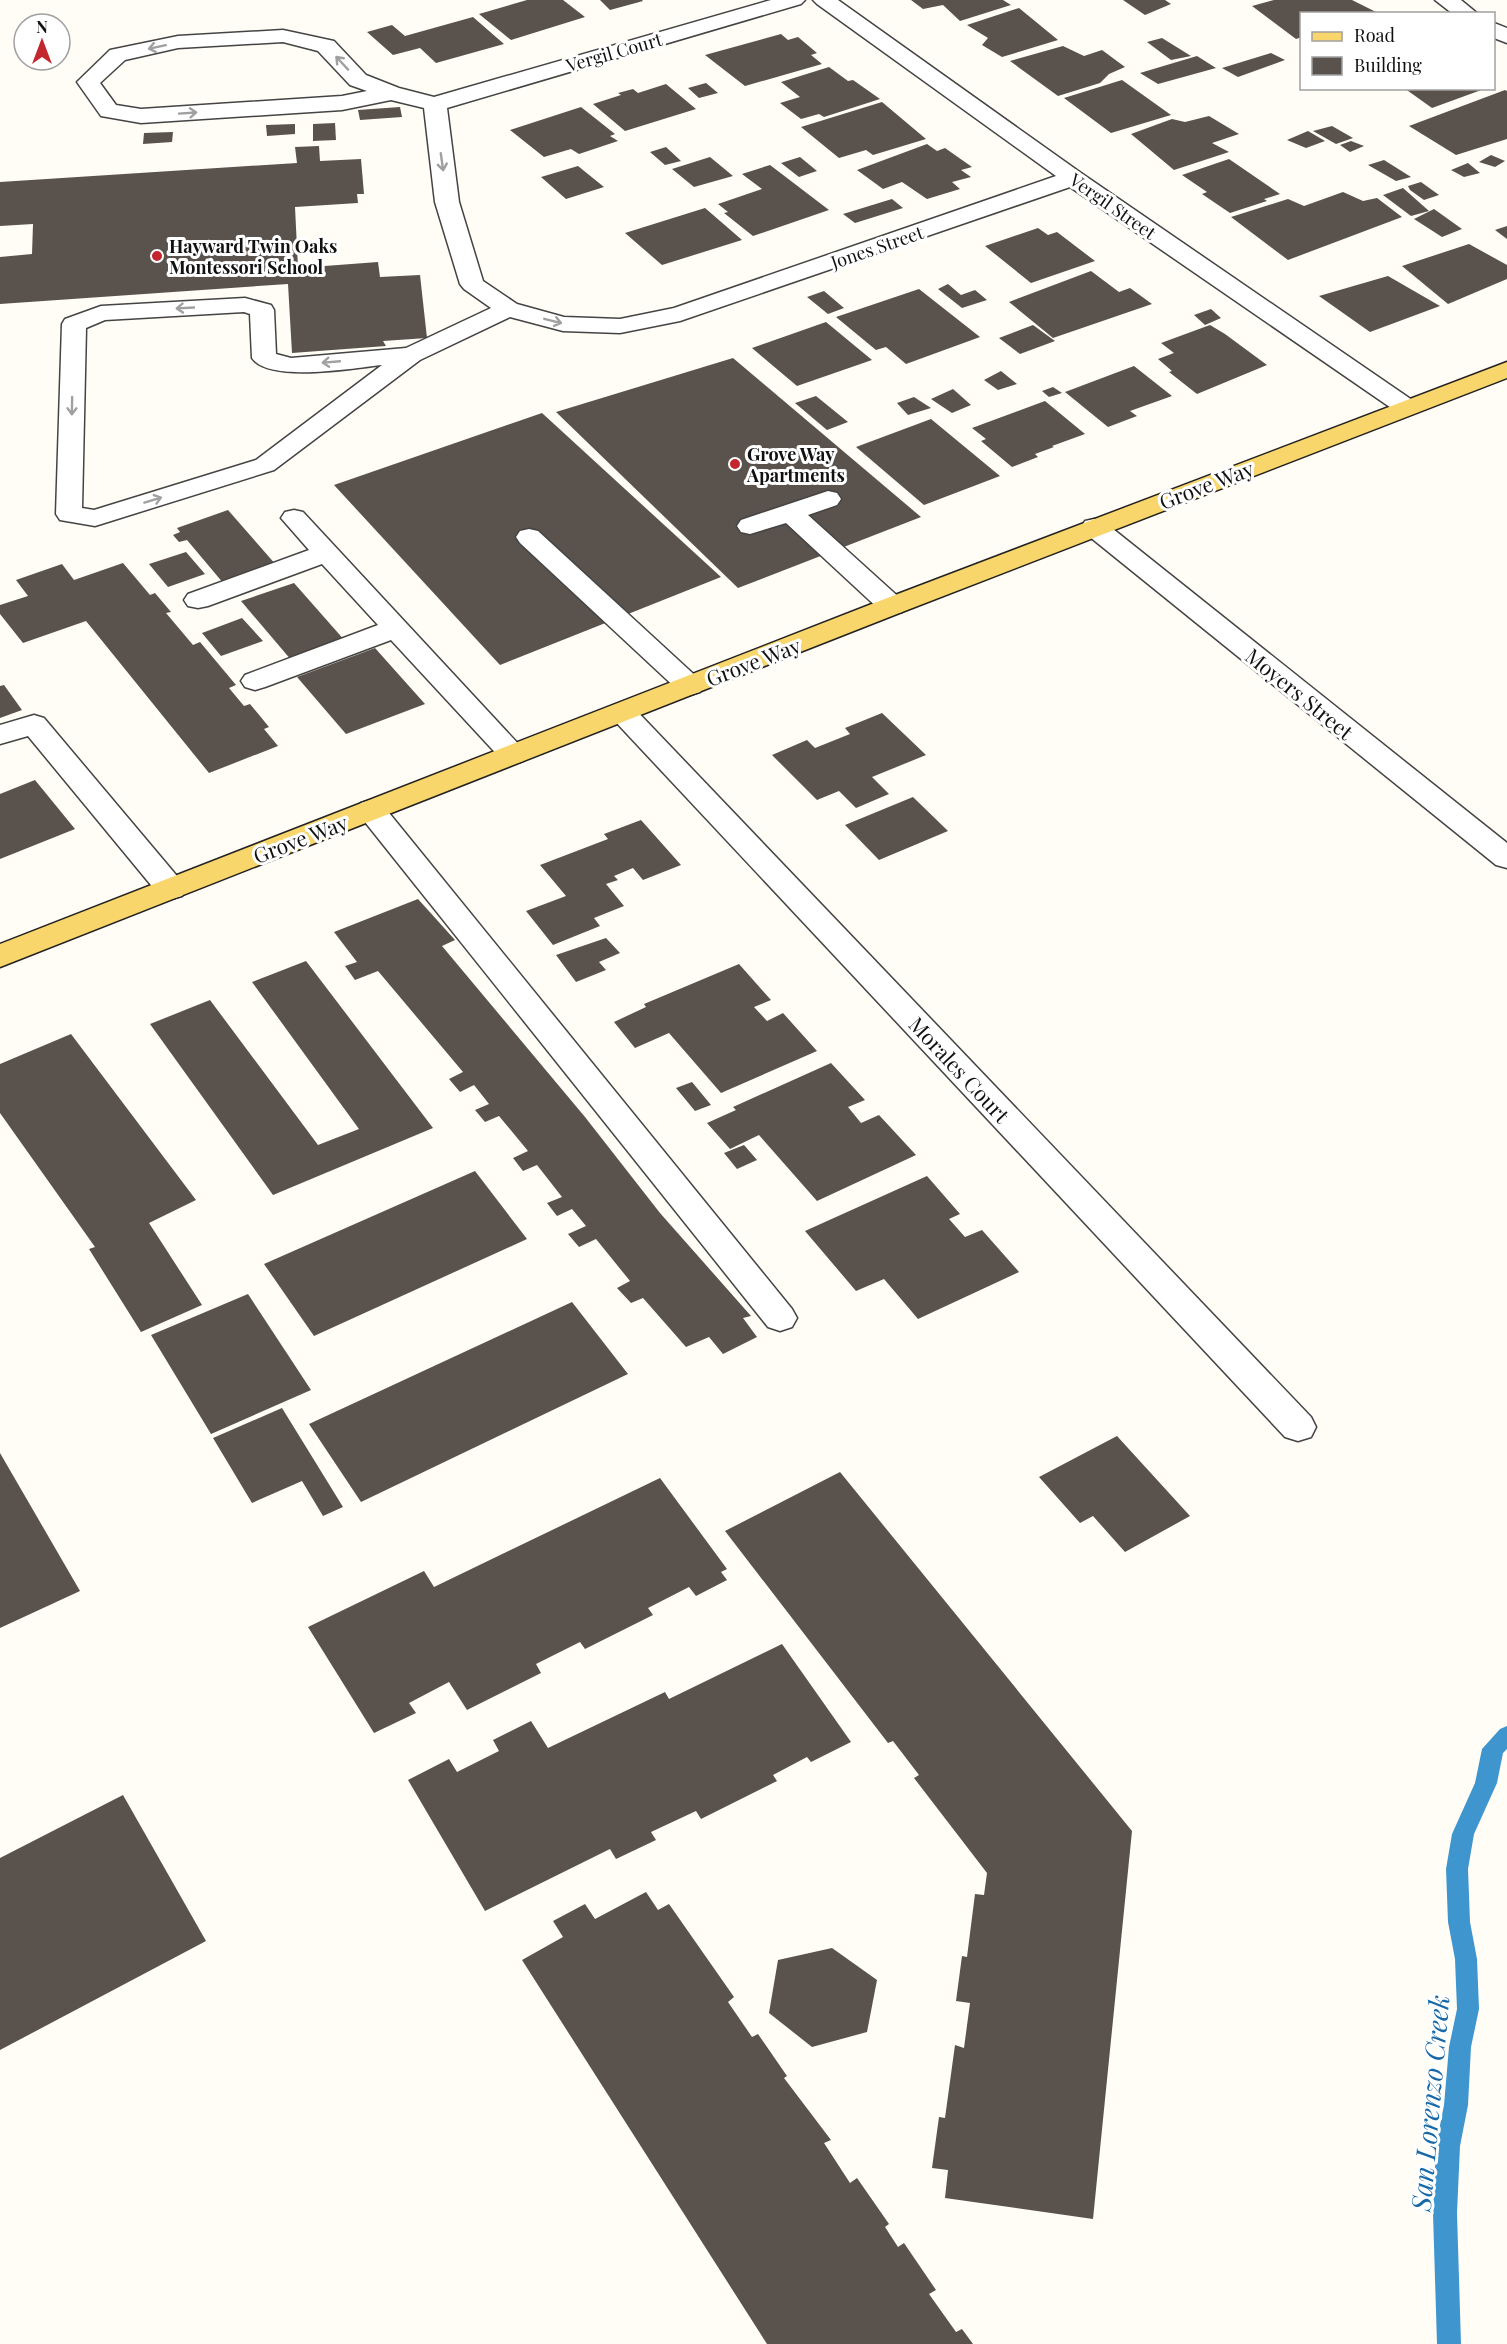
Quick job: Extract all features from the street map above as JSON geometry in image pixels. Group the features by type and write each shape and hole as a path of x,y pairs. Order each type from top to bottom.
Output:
{"main road":[{"name":"Grove Way","path":"0,956 1094,527 1507,369"}],"street":[{"name":"Vergil Court","path":"435,104 794,0"},
{"name":"Vergil Street","path":"824,0 1073,178 1406,407"},
{"path":"1446,0 1465,12"},
{"path":"391,93 342,103 141,116 109,111 88,82 118,55 178,42 283,36 326,46 358,80 391,93 435,104"},
{"name":"Jones Street","path":"435,104 447,202 472,284 508,309 563,324 620,326 680,314 1073,178"},
{"path":"411,355 290,366 264,358 262,310 245,305 101,313 74,324 69,514 94,518 265,465 411,355 508,309"},
{"path":"750,526 828,499"},
{"path":"790,513 892,606"},
{"path":"294,518 513,755"},
{"name":"Moyers Street","path":"1094,527 1507,858"},
{"path":"529,537 690,686"},
{"path":"198,600 327,553"},
{"path":"255,681 396,628"},
{"name":"Morales Court","path":"622,712 1298,1427"},
{"path":"0,735 34,724 171,889"},
{"path":"371,810 780,1318"}],"building":[{"path":"527,0 563,0 585,17 511,40 479,14"},
{"path":"600,0 642,0 643,1 610,10"},
{"path":"911,0 1003,0 1011,5 960,21 943,5 923,9"},
{"path":"1123,0 1165,0 1171,4 1145,15"},
{"path":"1274,0 1352,0 1376,12 1300,12 1300,38 1296,39 1252,6"},
{"path":"1019,8 1058,40 1002,57 982,45 988,38 967,25"},
{"path":"473,17 504,44 436,63 420,48 393,55 367,32 392,25 405,36"},
{"path":"781,34 788,40 798,37 817,53 811,55 822,64 745,86 705,55"},
{"path":"1162,38 1191,56 1171,60 1147,42"},
{"path":"1063,46 1084,56 1102,50 1125,67 1109,74 1100,83 1058,96 1010,61"},
{"path":"1271,53 1285,60 1238,77 1222,68"},
{"path":"1197,56 1216,68 1158,84 1140,73"},
{"path":"829,67 880,99 824,117 819,114 801,119 780,103 800,97 781,82"},
{"path":"1122,80 1171,115 1111,133 1064,98"},
{"path":"706,83 718,93 699,98 688,88"},
{"path":"666,84 696,109 625,131 593,104 621,95 618,93 633,89 638,93"},
{"path":"1407,90 1481,90 1432,108"},
{"path":"1507,91 1507,139 1456,155 1409,126"},
{"path":"882,102 926,139 873,155 866,150 839,158 801,127"},
{"path":"400,107 402,117 360,120 358,110"},
{"path":"581,107 615,134 610,136 618,141 579,154 571,149 544,157 510,130"},
{"path":"1209,116 1239,134 1212,143 1229,152 1174,170 1131,134 1172,119 1185,122"},
{"path":"335,123 336,140 313,141 313,124"},
{"path":"295,124 295,134 267,136 266,125"},
{"path":"1332,126 1353,138 1336,144 1313,131"},
{"path":"1308,131 1325,141 1306,148 1287,140"},
{"path":"173,132 172,142 143,144 144,133"},
{"path":"1351,141 1364,146 1350,152 1340,145"},
{"path":"927,144 937,151 945,148 972,167 961,170 971,177 952,182 960,189 927,199 902,182 883,189 857,170"},
{"name":"Hayward Twin Oaks Montessori School","path":"319,146 320,161 361,159 364,194 357,194 358,203 295,207 298,268 378,262 380,277 420,275 427,338 383,341 386,346 292,353 288,284 0,304 0,257 32,254 33,224 0,226 0,182 297,163 295,147"},
{"path":"666,147 681,161 665,165 650,152"},
{"path":"1491,155 1505,161 1495,167 1479,162"},
{"path":"710,157 733,176 694,187 672,169"},
{"path":"800,157 817,171 799,177 781,163"},
{"path":"1229,159 1280,194 1264,199 1267,201 1230,213 1202,194 1207,192 1182,175"},
{"path":"1384,160 1411,177 1396,181 1368,165"},
{"path":"1468,163 1480,173 1464,177 1451,170"},
{"path":"770,165 829,210 753,236 724,213 728,212 718,204 762,189 742,174"},
{"path":"578,166 604,187 566,199 541,177"},
{"path":"1421,182 1439,195 1424,200 1408,186"},
{"path":"1403,188 1429,211 1411,216 1383,195"},
{"path":"1343,192 1363,201 1377,198 1402,217 1288,260 1231,217 1288,199 1304,206"},
{"path":"892,199 903,208 855,223 843,214"},
{"path":"705,208 742,240 662,265 625,233"},
{"path":"1434,209 1462,229 1442,237 1414,219"},
{"path":"1507,226 1507,239 1495,230"},
{"path":"1038,228 1048,235 1057,232 1095,261 1031,283 985,246"},
{"path":"1469,244 1507,265 1507,279 1448,304 1402,266"},
{"path":"1091,271 1119,292 1130,288 1152,304 1053,338 1009,302"},
{"path":"1388,276 1440,306 1370,332 1319,296"},
{"path":"948,284 961,295 975,290 987,300 962,308 938,289"},
{"path":"919,289 980,337 906,364 886,347 876,350 836,317"},
{"path":"824,291 844,308 828,314 807,297"},
{"path":"1211,309 1221,318 1205,325 1194,315"},
{"path":"826,322 872,360 797,386 752,348"},
{"path":"1033,325 1055,341 1020,354 999,338"},
{"path":"1210,325 1267,365 1197,394 1169,372 1172,371 1158,359 1174,353 1161,343"},
{"name":"Grove Way Apartments","path":"733,358 921,517 738,588 556,412"},
{"path":"1134,366 1172,396 1130,411 1137,416 1108,427 1065,392"},
{"path":"1001,371 1017,384 998,390 984,380"},
{"path":"1053,387 1062,393 1049,397 1042,391"},
{"path":"953,389 971,405 952,413 931,399"},
{"path":"816,396 848,422 827,430 795,403"},
{"path":"914,397 931,408 908,415 897,403"},
{"path":"1045,401 1085,434 1052,446 1054,447 1035,454 1038,457 1012,467 981,441 986,439 972,428"},
{"path":"542,413 721,577 500,665 334,485"},
{"path":"931,419 1000,476 924,505 856,447"},
{"path":"228,510 277,566 224,584 187,540 179,542 173,535 180,532 177,528"},
{"path":"186,552 205,574 168,587 149,564"},
{"path":"123,563 150,595 155,593 171,612 166,613 193,645 200,642 236,685 229,688 244,706 250,704 269,727 264,729 278,746 209,773 86,621 23,643 0,614 0,605 28,596 16,580 62,564 74,580"},
{"path":"294,583 346,642 292,661 241,601"},
{"path":"242,618 263,641 221,656 202,633"},
{"path":"375,648 425,704 346,734 297,677"},
{"path":"4,685 22,710 0,718 0,686"},
{"path":"882,713 926,755 872,777 889,794 856,808 839,791 817,800 772,755 807,740 815,748 850,734 845,728"},
{"path":"35,780 75,829 0,859 0,794"},
{"path":"913,797 948,831 879,860 845,825"},
{"path":"641,820 681,865 643,880 633,868 614,876 618,880 606,884 624,906 594,918 600,926 553,945 526,911 566,896 540,865 608,839 604,834"},
{"path":"418,899 455,940 442,946 585,1117 660,1213 751,1316 743,1318 757,1337 723,1354 709,1337 686,1347 643,1298 631,1303 617,1288 630,1281 596,1239 579,1247 568,1234 586,1226 572,1209 557,1216 547,1203 562,1197 537,1165 523,1171 513,1158 528,1151 499,1116 485,1122 475,1110 489,1104 474,1085 460,1092 449,1079 463,1072 378,971 355,980 345,966 357,962 334,932"},
{"path":"606,938 620,953 599,962 606,970 576,982 556,955"},
{"path":"306,961 433,1128 273,1195 150,1024 210,1000 318,1145 359,1129 252,982"},
{"path":"739,964 771,1000 754,1007 767,1021 783,1013 817,1051 721,1093 669,1033 635,1048 614,1022 646,1007 644,1004"},
{"path":"71,1034 196,1200 149,1223 202,1305 141,1332 89,1249 95,1247 0,1113 0,1064"},
{"path":"831,1063 865,1100 848,1107 861,1123 879,1115 916,1155 817,1201 759,1135 730,1149 707,1123 736,1110 733,1107"},
{"path":"692,1082 711,1105 695,1111 676,1088"},
{"path":"744,1145 757,1160 737,1169 724,1153"},
{"path":"475,1171 527,1239 314,1336 264,1264"},
{"path":"927,1176 960,1214 949,1219 965,1237 982,1230 1019,1272 918,1319 884,1279 856,1291 805,1231"},
{"path":"248,1294 311,1390 211,1434 151,1335"},
{"path":"572,1302 628,1374 361,1502 309,1424"},
{"path":"282,1408 343,1507 323,1516 302,1481 252,1503 213,1438"},
{"path":"1117,1436 1190,1516 1125,1552 1093,1516 1080,1523 1039,1477"},
{"path":"0,1453 80,1591 0,1628"},
{"path":"840,1472 1132,1831 1093,2219 945,2198 948,2170 932,2168 939,2117 945,2118 955,2045 964,2048 970,2003 956,2001 962,1956 967,1957 975,1894 984,1895 987,1873 914,1778 919,1775 893,1741 888,1743 725,1531"},
{"path":"660,1478 727,1569 721,1572 727,1580 696,1596 689,1587 648,1608 653,1615 585,1649 580,1642 536,1664 541,1673 467,1710 449,1682 409,1703 416,1713 374,1733 308,1627 424,1571 434,1587"},
{"path":"782,1644 851,1742 811,1762 807,1757 773,1775 777,1781 701,1819 696,1811 651,1832 656,1840 616,1859 610,1849 485,1911 408,1780 449,1759 457,1772 499,1751 493,1740 531,1721 548,1748 665,1692 669,1699"},
{"path":"123,1795 206,1941 0,2050 0,1858"},
{"path":"646,1892 658,1910 669,1904 734,1997 728,2002 752,2037 758,2034 787,2076 784,2078 831,2140 824,2143 850,2183 857,2178 889,2224 885,2227 898,2247 904,2243 936,2290 929,2294 956,2332 962,2329 973,2344 767,2344 522,1960 563,1937 553,1921 585,1904 595,1919"},
{"path":"832,1948 877,1980 867,2032 812,2047 769,2013 778,1960"}],"waterway":[{"name":"San Lorenzo Creek","path":"1449,2344 1445,2213 1448,2146 1456,2105 1460,2047 1468,2009 1466,1959 1459,1922 1457,1869 1463,1834 1486,1783 1493,1749 1507,1735"}],"place":[{"name":"Hayward Twin Oaks Montessori School","path":"157,256"},
{"name":"Grove Way Apartments","path":"735,464"}]}
